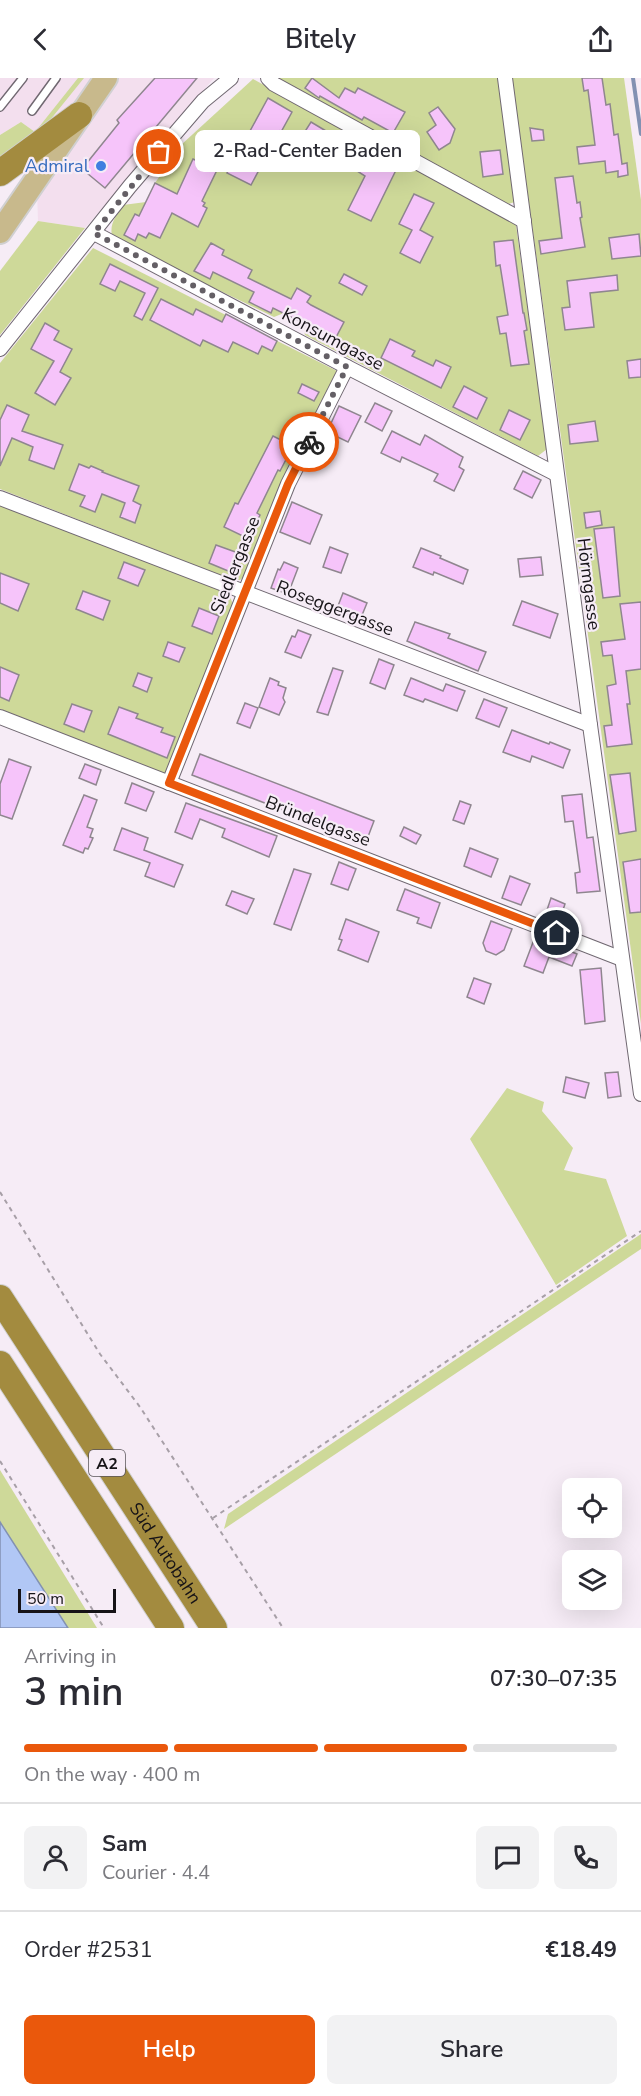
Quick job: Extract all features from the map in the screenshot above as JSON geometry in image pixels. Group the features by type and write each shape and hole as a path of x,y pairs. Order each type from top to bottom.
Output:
{"highway":[{"path":"0,173 79,115"},
{"name":"Süd Autobahn","path":"0,1298 214,1628"},
{"name":"Süd Autobahn","path":"0,1364 171,1628"}],"main road":[{"path":"0,232 106,78"}],"street":[{"path":"0,349 130,186 203,101 231,78"},
{"path":"268,78 274,84 525,221"},
{"name":"Hörmgasse","path":"505,78 556,474 641,1094"},
{"name":"Konsumgasse","path":"94,233 556,474"},
{"name":"Siedlergasse","path":"169,783 243,592 288,484 347,367"},
{"name":"Roseggergasse","path":"0,498 590,725"},
{"name":"Bründelgasse","path":"0,717 622,958"}],"lane":[{"path":"0,107 23,78"},
{"path":"32,111 56,78"},
{"path":"0,1377 21,1396"}],"path":[{"path":"0,1192 100,1354 140,1407 283,1628"},
{"path":"212,1519 641,1230"},
{"path":"0,1461 104,1628"}],"shaded area":[{"path":"0,78 214,78 85,228 38,221 35,132 21,122 0,135"}],"green space":[{"path":"78,78 84,78 46,125 0,164 0,135 21,122 35,132"},
{"path":"278,78 498,78 515,202 505,205"},
{"path":"512,78 624,78 641,200 641,1024"},
{"path":"253,79 516,225 547,449 538,456 305,335 302,323 284,313 274,317 113,239 112,225 123,205 146,202 155,183 181,145"},
{"path":"38,221 85,228 0,335 0,271"},
{"path":"93,248 339,372 247,574 240,580 233,580 0,489 0,363"},
{"path":"0,505 229,594 234,607 170,770 164,773 0,709"},
{"path":"507,1088 544,1102 542,1111 573,1148 564,1170 606,1179 627,1236 556,1285 470,1139"},
{"path":"641,1234 641,1249 224,1529 228,1514"},
{"path":"0,1470 97,1628 68,1628 0,1522"}],"water":[{"path":"0,1522 68,1628 0,1628"}],"building":[{"path":"155,78 197,78 105,188 82,169 119,123 117,120"},
{"path":"312,78 339,98 345,88 355,93 358,88 405,112 393,133 364,117 362,120 320,96 319,98 305,88"},
{"path":"582,78 602,78 606,105 610,104 614,135 618,134 622,164 627,163 628,175 618,177 618,171 606,173 605,161 579,164 577,147 595,145 588,90 584,91"},
{"path":"268,98 292,112 251,185 227,173"},
{"path":"438,107 455,129 450,143 439,150 427,132 436,125 429,113"},
{"path":"311,122 361,152 364,147 397,168 371,221 348,210 365,176 351,167 354,163 304,133"},
{"path":"530,128 543,130 544,140 532,141"},
{"path":"500,150 503,174 483,177 480,152"},
{"path":"193,159 217,170 202,201 205,203 203,206 207,208 198,227 172,213 160,238 149,233 146,238 138,234 135,241 124,235 135,214 139,216 155,183 177,194"},
{"path":"573,176 577,203 580,202 585,247 541,254 539,241 562,238 555,178"},
{"path":"414,194 434,203 420,230 433,237 420,263 400,253 412,230 399,224"},
{"path":"639,234 641,256 612,259 609,238"},
{"path":"513,240 527,330 524,331 529,364 511,366 506,333 500,334 497,317 508,315 500,265 496,266 494,242"},
{"path":"211,243 224,250 222,255 252,270 248,278 291,299 297,288 311,296 307,302 311,305 344,322 333,343 314,334 317,330 273,308 271,313 249,302 254,292 213,272 210,279 194,271"},
{"path":"110,264 158,288 142,320 134,316 145,293 120,281 115,291 100,284"},
{"path":"344,274 367,286 362,295 339,283"},
{"path":"617,275 618,290 590,293 594,327 565,330 562,308 570,307 567,281"},
{"path":"161,299 193,315 196,309 222,322 226,314 277,341 272,351 262,346 258,354 233,342 228,352 203,340 200,346 150,320"},
{"path":"45,323 59,331 54,340 72,349 60,372 71,378 55,405 35,393 54,361 31,349"},
{"path":"390,339 415,351 412,356 433,366 436,360 451,367 441,388 381,358"},
{"path":"641,359 641,377 629,378 627,361"},
{"path":"302,384 319,392 314,401 298,393"},
{"path":"464,386 487,398 477,419 453,407"},
{"path":"375,403 392,411 382,431 365,422"},
{"path":"7,405 29,415 22,431 63,445 54,469 29,460 33,447 12,438 0,466 0,420"},
{"path":"339,406 361,416 348,442 327,432"},
{"path":"509,410 530,420 520,440 500,430"},
{"path":"595,421 598,441 570,444 568,425"},
{"path":"392,431 420,445 425,435 463,457 459,467 464,470 454,491 434,481 438,474 402,457 400,462 381,453"},
{"path":"273,436 293,446 280,471 278,470 257,513 260,515 249,539 224,527"},
{"path":"79,464 89,468 91,466 139,486 133,501 141,505 135,523 120,517 125,503 102,494 95,512 80,506 85,496 69,490"},
{"path":"523,471 541,480 532,498 514,489"},
{"path":"292,502 322,515 310,544 280,532"},
{"path":"600,511 602,525 586,528 584,513"},
{"path":"614,527 620,596 603,598 594,529"},
{"path":"216,545 241,554 233,573 209,563"},
{"path":"330,547 348,554 341,573 323,567"},
{"path":"421,548 468,570 463,584 434,572 433,575 413,567"},
{"path":"541,557 543,575 520,577 518,559"},
{"path":"124,562 145,570 138,586 118,578"},
{"path":"284,562 298,568 288,594 271,588 278,569 280,570"},
{"path":"0,573 29,584 18,611 0,603"},
{"path":"83,591 110,601 103,620 76,609"},
{"path":"343,593 367,603 360,620 336,611"},
{"path":"522,601 558,614 550,638 513,625"},
{"path":"641,602 641,669 626,671 632,744 607,747 604,726 612,725 607,686 616,684 612,655 603,656 601,642 625,639 620,604"},
{"path":"199,608 219,616 212,634 192,626"},
{"path":"415,622 450,634 448,638 486,652 478,671 407,641"},
{"path":"298,630 311,635 301,658 285,652 292,636 295,637"},
{"path":"168,642 185,648 179,662 163,656"},
{"path":"379,659 394,665 385,689 370,683"},
{"path":"0,667 19,675 9,701 0,697"},
{"path":"333,668 343,671 328,715 317,712"},
{"path":"138,673 152,678 147,692 133,686"},
{"path":"270,678 286,688 283,698 285,702 279,715 259,707"},
{"path":"411,678 443,691 446,684 465,691 457,711 425,699 423,702 404,695"},
{"path":"484,699 507,708 499,727 476,718"},
{"path":"245,703 258,708 250,728 237,723"},
{"path":"72,704 92,711 84,732 64,724"},
{"path":"119,707 138,714 136,718 163,728 161,732 175,737 167,758 108,734"},
{"path":"512,730 570,750 563,768 532,756 530,762 503,752"},
{"path":"200,754 374,821 366,842 192,775"},
{"path":"9,759 31,767 12,819 0,815 0,784"},
{"path":"85,764 101,770 96,785 79,778"},
{"path":"630,773 636,831 619,834 610,775"},
{"path":"132,783 154,792 146,811 125,803"},
{"path":"582,794 587,838 593,837 600,891 577,893 575,873 580,872 573,821 565,822 562,796"},
{"path":"84,795 97,800 87,827 93,829 90,837 93,838 88,849 85,848 83,853 63,845"},
{"path":"460,801 471,805 464,824 453,820"},
{"path":"186,803 277,836 269,857 222,837 225,829 200,819 192,839 175,832"},
{"path":"404,827 421,835 416,844 400,836"},
{"path":"122,828 148,838 144,850 183,865 174,887 145,876 150,863 114,850"},
{"path":"470,848 498,859 491,877 464,866"},
{"path":"641,859 641,912 630,913 623,862"},
{"path":"339,862 356,869 348,890 331,884"},
{"path":"294,869 311,874 291,930 274,924"},
{"path":"510,876 530,884 521,905 502,898"},
{"path":"405,889 440,903 431,928 417,923 419,918 397,910"},
{"path":"232,891 254,899 247,914 226,905"},
{"path":"551,898 565,904 560,919 546,913"},
{"path":"346,919 379,932 368,962 338,950"},
{"path":"491,921 512,929 504,950 496,955 486,951 483,943"},
{"path":"535,937 577,954 572,966 549,957 543,973 524,966"},
{"path":"601,968 605,1021 585,1024 580,970"},
{"path":"474,978 491,984 484,1004 467,997"},
{"path":"618,1072 621,1096 608,1098 605,1073"},
{"path":"566,1077 589,1083 585,1098 563,1092"}],"waterway":[{"path":"633,78 641,134"}],"way so far":[{"path":"159,152 94,233 347,367 309,442"}],"place":[{"name":"2-Rad-Center Baden","path":"159,152"},
{"name":"Admiral","path":"101,166"}],"route":[{"path":"309,442 288,484 243,592 169,783 557,933"}]}
